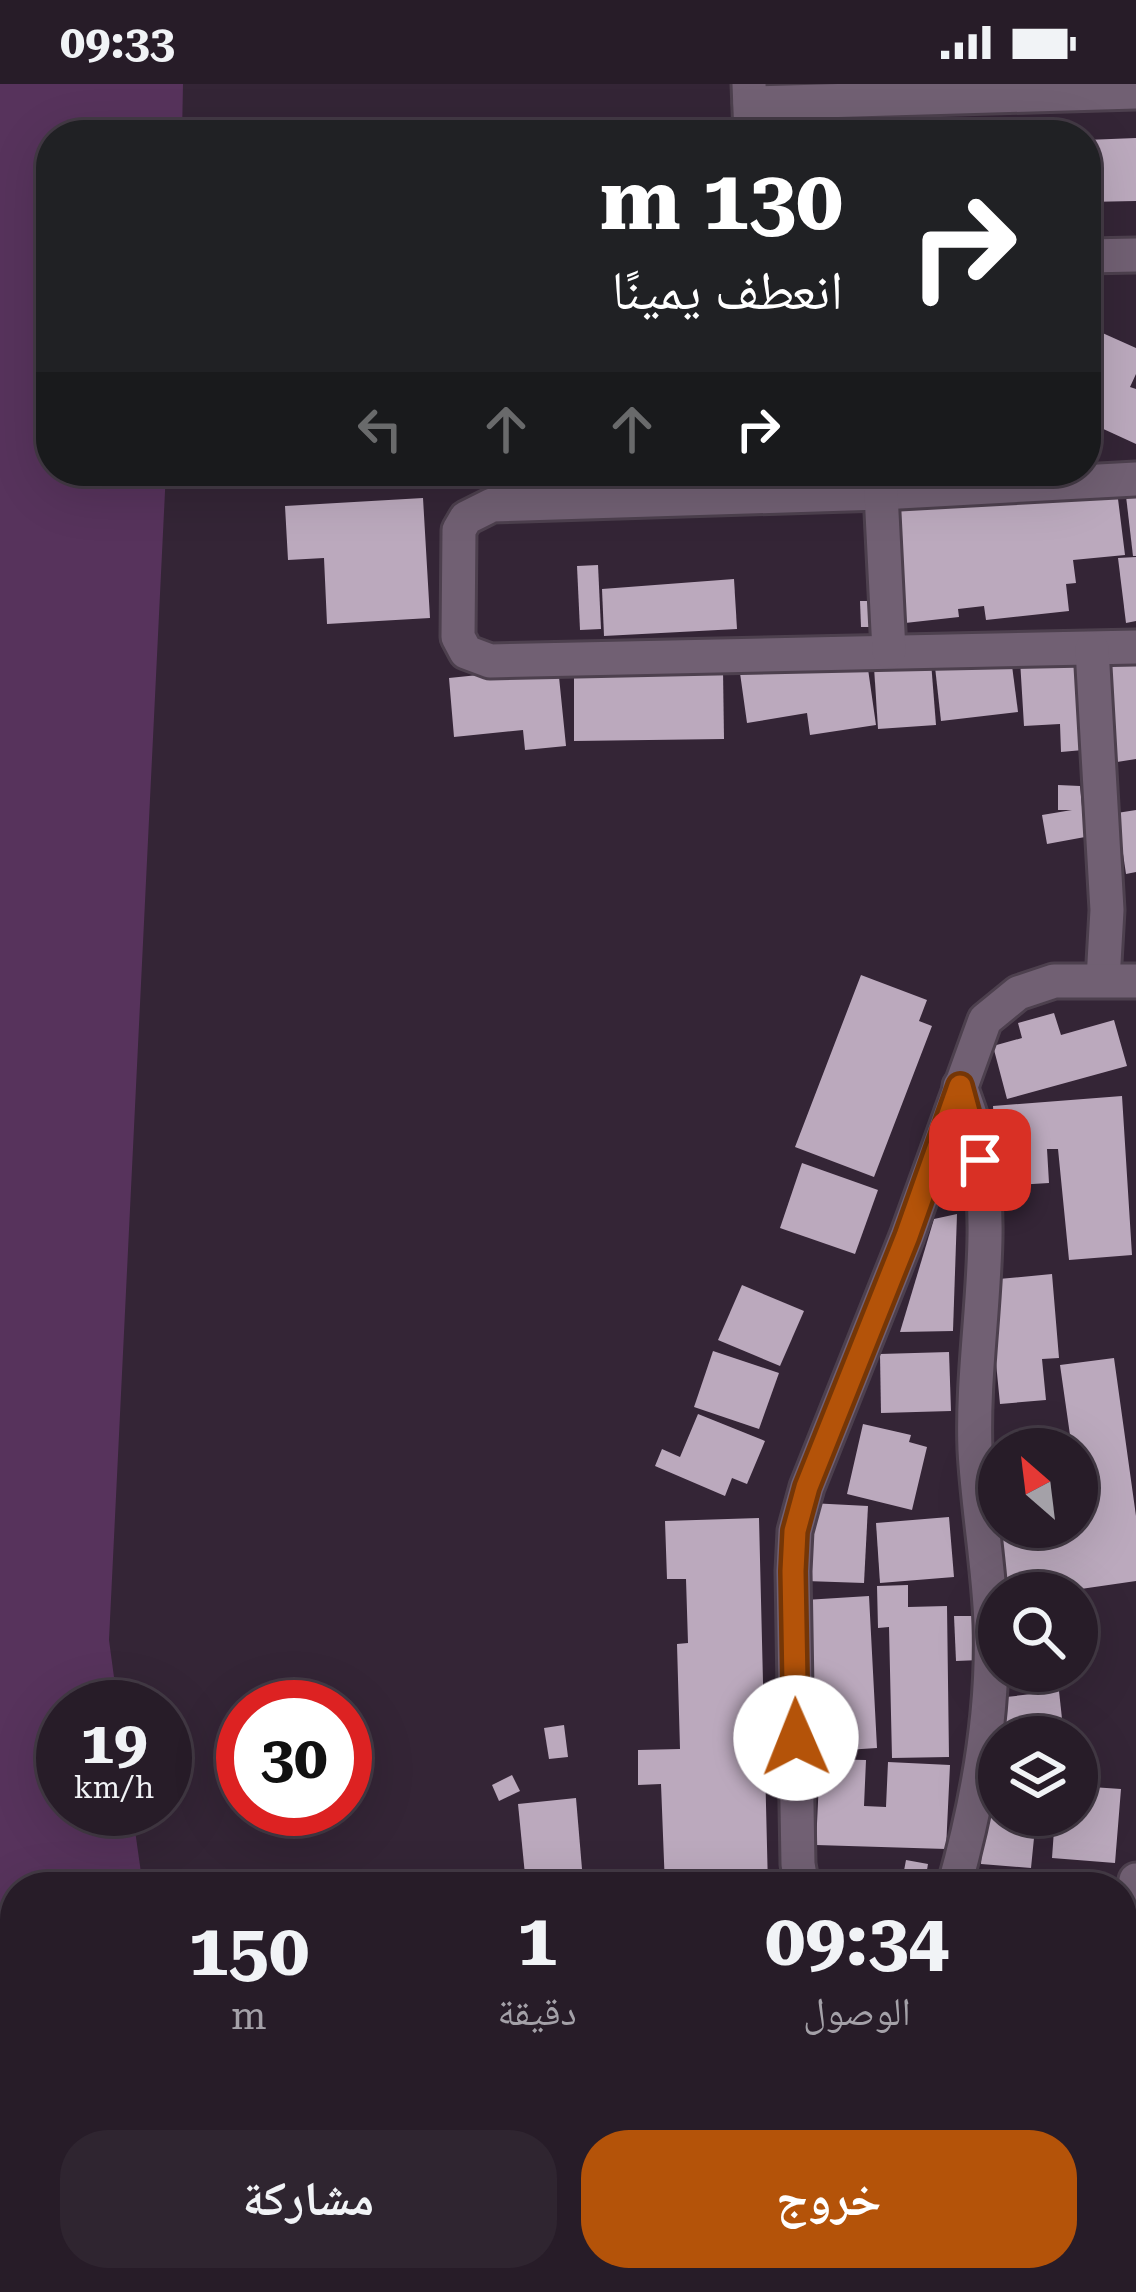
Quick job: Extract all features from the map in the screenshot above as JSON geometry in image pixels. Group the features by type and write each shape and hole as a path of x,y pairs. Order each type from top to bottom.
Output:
{"street":[{"path":"750,107 1136,92"},
{"path":"1101,256 1136,255"},
{"path":"1101,481 1136,479"},
{"path":"1008,486 492,505 466,518 458,530 457,628 466,652 490,661 1136,647"},
{"path":"881,493 889,651"},
{"path":"801,1872 795,1531 807,1487 907,1236 985,1020 1018,993 1054,981 1120,980 1122,910 1091,649"},
{"path":"958,1872 983,1764 991,1626 975,1448 983,1184 976,1136 960,1086"}],"shaded area":[{"path":"0,84 183,84 182,120 36,120 36,486 165,486 109,1640 114,1680 36,1680 36,1836 136,1836 141,1872 0,1872"}],"building":[{"path":"1136,138 1136,201 1101,202 1101,139"},
{"path":"1101,332 1136,348 1136,374 1130,387 1136,389 1136,444 1101,428"},
{"path":"1117,491 1125,555 1073,560 1076,583 1066,584 1069,611 986,620 984,606 958,609 959,617 905,623 892,504 998,492 1000,504"},
{"path":"1136,495 1136,556 1133,556 1126,496"},
{"path":"423,498 430,618 327,624 324,558 288,560 285,506"},
{"path":"1136,557 1136,621 1126,623 1118,558"},
{"path":"598,565 601,629 580,630 577,566"},
{"path":"734,579 737,629 604,636 602,589"},
{"path":"860,601 875,601 874,627 861,627"},
{"path":"1078,657 1083,750 1061,752 1060,724 1024,726 1020,660"},
{"path":"1136,657 1136,759 1117,762 1104,658"},
{"path":"1011,658 1018,712 941,721 935,667"},
{"path":"830,659 867,662 876,725 810,735 807,713 747,723 740,673"},
{"path":"931,662 936,725 878,729 874,667"},
{"path":"558,667 566,746 525,750 523,730 454,737 449,678"},
{"path":"723,670 724,739 574,741 574,672"},
{"path":"1058,785 1080,786 1085,837 1047,844 1042,815 1072,810 1058,810"},
{"path":"1136,810 1136,872 1126,874 1117,813"},
{"path":"861,975 927,1000 919,1021 932,1026 874,1177 795,1147"},
{"path":"1054,1013 1061,1035 1114,1020 1127,1066 1007,1099 993,1046 1022,1038 1018,1023"},
{"path":"1122,1096 1132,1255 1069,1260 1058,1149 1047,1149 1049,1183 997,1186 993,1106"},
{"path":"802,1163 878,1190 855,1254 780,1228"},
{"path":"957,1214 953,1331 900,1332 934,1219"},
{"path":"1052,1274 1059,1358 1042,1359 1046,1400 1000,1404 988,1280"},
{"path":"742,1285 804,1311 780,1366 718,1340"},
{"path":"713,1351 779,1373 759,1429 694,1407"},
{"path":"949,1352 951,1411 881,1413 880,1354"},
{"path":"1114,1358 1136,1516 1136,1581 1098,1586 1098,1572 1004,1572 1001,1548 1098,1548 1098,1428 1069,1428 1060,1365"},
{"path":"698,1414 765,1441 747,1484 732,1478 725,1496 655,1466 662,1449 680,1457"},
{"path":"863,1424 911,1435 909,1442 927,1447 912,1510 847,1494"},
{"path":"810,1503 868,1506 864,1583 806,1581"},
{"path":"949,1517 954,1577 880,1583 876,1523"},
{"path":"759,1518 768,1872 664,1872 661,1784 638,1785 638,1750 680,1749 677,1644 688,1643 686,1579 667,1579 665,1521"},
{"path":"908,1585 908,1607 947,1606 949,1757 892,1758 889,1627 878,1628 877,1586"},
{"path":"869,1596 877,1748 830,1751 829,1735 813,1737 805,1600"},
{"path":"954,1616 978,1616 978,1660 956,1661"},
{"path":"1059,1692 1062,1716 998,1716 997,1698"},
{"path":"564,1725 568,1757 549,1759 544,1728"},
{"path":"820,1759 866,1760 864,1806 886,1807 888,1762 950,1765 946,1849 816,1845"},
{"path":"512,1775 520,1791 499,1801 492,1785"},
{"path":"1098,1787 1121,1789 1115,1863 1052,1858 1054,1836 1098,1836"},
{"path":"576,1798 582,1869 525,1872 518,1804"},
{"path":"983,1836 1034,1836 1031,1868 981,1864"},
{"path":"906,1860 928,1864 927,1872 904,1872"}],"route":[{"path":"796,1738 795,1531 807,1487 907,1236 960,1086 980,1160"}]}
